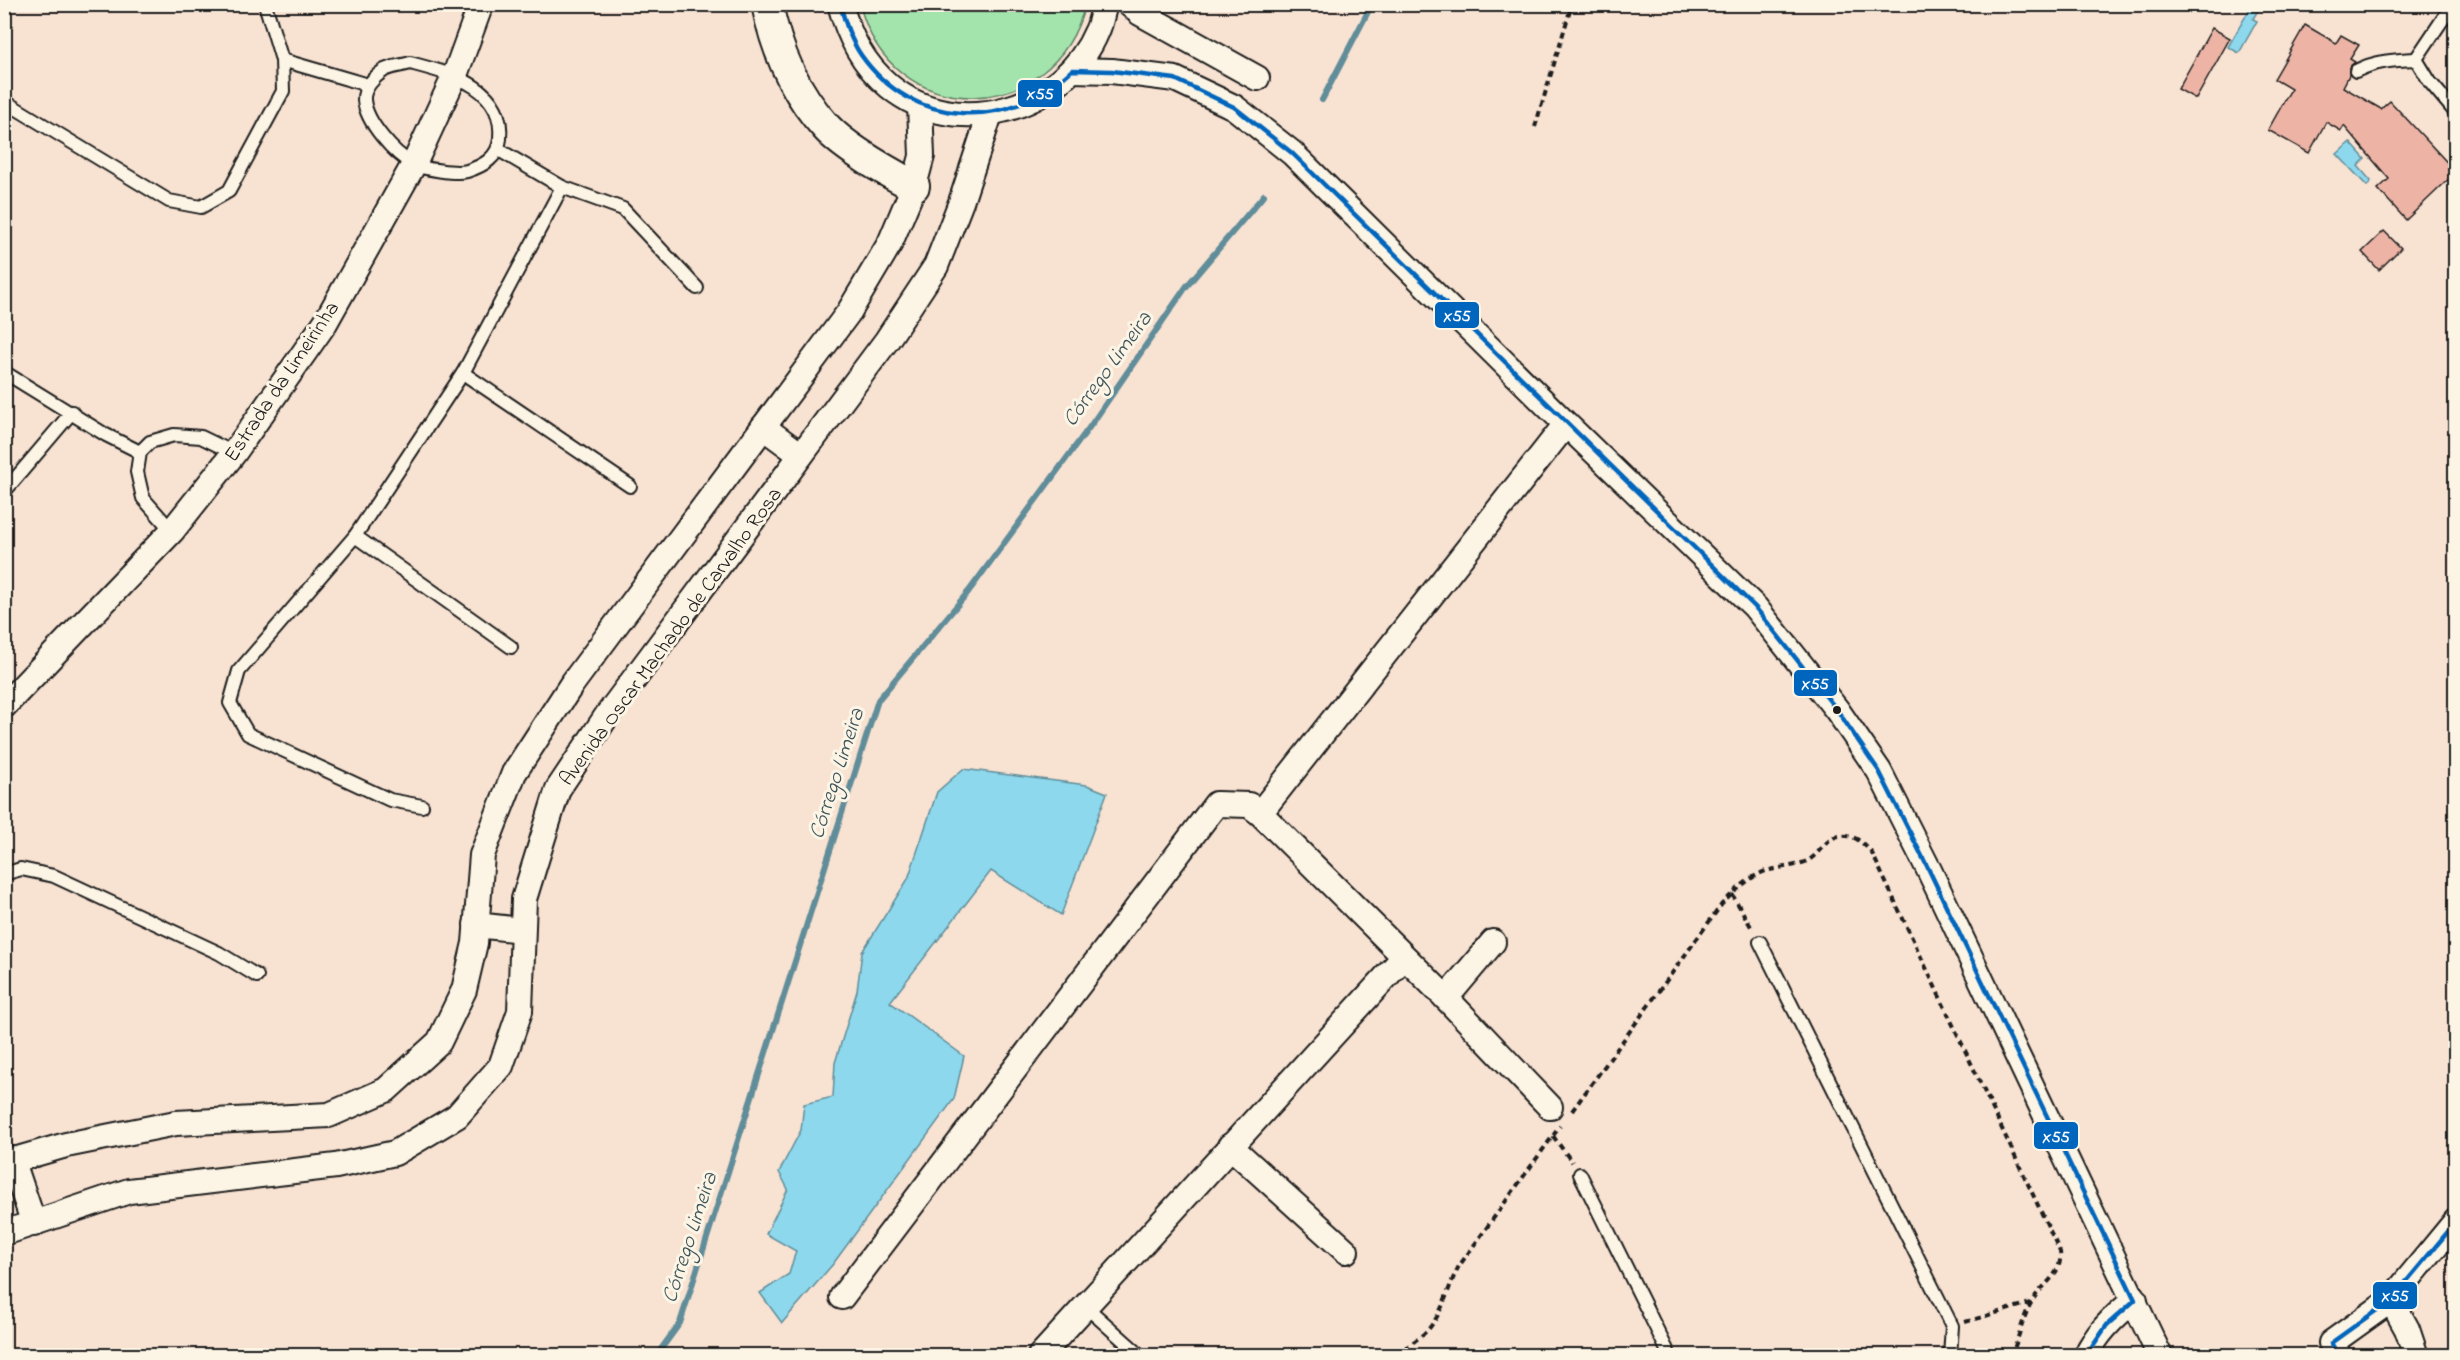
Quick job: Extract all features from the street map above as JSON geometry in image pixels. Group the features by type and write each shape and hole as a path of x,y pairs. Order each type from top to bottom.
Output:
{"street":[{"name":"Estrada da Limeirinha","path":"4,706 172,531 234,453 324,323 414,164 455,75 481,4"},
{"path":"767,4 790,77 826,128 874,164 914,186"},
{"path":"840,4 847,31 865,61 890,87 920,105 954,114 990,114 1024,105 1054,87 1080,62 1098,31 1105,4"},
{"path":"1129,4 1140,13 1257,78"},
{"path":"1072,70 1112,71 1175,79 1234,107 1292,153 1755,607 1837,710 1879,771 1929,870 2160,1356"},
{"path":"34,1224 8,1161 66,1145 176,1124 329,1115 386,1090 439,1042 464,990 475,943 482,855 514,772 572,684 849,312 890,243 914,186 922,156 920,105"},
{"name":"Avenida Oscar Machado de Carvalho Rosa","path":"4,1233 129,1191 336,1166 395,1153 457,1116 501,1066 520,1011 524,899 558,789 608,714 887,340 936,266 962,202 990,114"},
{"path":"1260,813 1566,424"},
{"path":"763,427 801,455"},
{"path":"842,1297 1216,804 1249,805 1260,813 1446,998 1550,1107"},
{"path":"476,925 522,930"},
{"path":"1446,998 1493,942"},
{"path":"1040,1356 1084,1305 1404,957"},
{"path":"1230,1146 1346,1251"},
{"path":"2335,1349 2391,1300 2456,1221"},
{"path":"2086,1356 2102,1330 2117,1313 2135,1300"},
{"path":"2391,1300 2406,1329 2416,1356"}],"lane":[{"path":"4,101 169,201 201,207 229,191 283,90 282,60 265,4"},
{"path":"2416,59 2453,4"},
{"path":"2356,71 2368,64 2389,60 2416,59"},
{"path":"2416,59 2430,82 2456,113"},
{"path":"282,60 368,86"},
{"path":"410,63 455,75 490,98 501,124 499,150 483,166 459,173 414,164 392,147 373,124 364,100 368,86 384,70 410,63"},
{"path":"499,150 562,187 623,209 696,288"},
{"path":"422,806 390,800 248,734 230,703 239,670 355,536 463,373 562,187"},
{"path":"4,372 106,435 140,452"},
{"path":"463,373 630,486"},
{"path":"4,492 72,412"},
{"path":"172,531 143,498 137,472 140,452 150,442 174,435 201,437 234,453"},
{"path":"355,536 511,647"},
{"path":"4,874 21,869 54,876 219,953 257,976"},
{"path":"1760,942 1952,1326 1950,1356"},
{"path":"1580,1174 1670,1356"},
{"path":"1084,1305 1141,1356"}],"path":[{"path":"1535,127 1572,4"},
{"path":"1397,1356 1426,1332 1434,1322 1450,1281 1459,1266 1722,904 1747,882 1765,872 1806,862 1836,837 1847,836 1865,844 1878,866 2060,1252 2061,1260 2058,1269 2031,1302 2011,1356"},
{"path":"1732,894 1760,942"},
{"path":"1553,1136 1580,1174"},
{"path":"1952,1326 2031,1302"}],"green space":[{"path":"860,4 1085,5 1068,45 1041,74 1008,91 972,97 936,91 903,74 877,45"}],"water":[{"path":"2252,5 2261,5 2253,19 2257,21 2239,53 2228,47"},
{"path":"2350,142 2365,159 2358,166 2371,181 2367,186 2337,154"},
{"path":"963,769 1087,785 1107,793 1061,915 991,871 890,1002 964,1056 954,1099 833,1264 782,1323 760,1293 789,1274 796,1251 766,1234 788,1189 779,1172 801,1130 804,1104 833,1097 835,1063 857,991 862,952 908,879 937,792"}],"building":[{"path":"2305,25 2336,43 2341,35 2359,45 2350,59 2355,62 2349,67 2349,75 2343,87 2381,109 2390,101 2456,172 2406,220 2378,189 2389,179 2344,126 2341,131 2326,122 2309,153 2268,130 2291,89 2274,79"},
{"path":"2212,28 2230,38 2196,99 2178,89"},
{"path":"2384,231 2401,248 2379,270 2362,252"}],"waterway":[{"name":"Córrego Limeira","path":"1322,100 1372,4"},
{"name":"Córrego Limeira","path":"656,1356 680,1323 878,700 969,591 1091,425 1186,287 1264,195"}],"transit line":[{"name":"X55","path":"840,4 857,49 882,79 907,97 934,108 962,113 991,112 1020,104 1047,90 1072,70 1112,71 1175,79 1234,107 1292,153 1755,607 1837,710 1879,771 1929,870 2135,1300 2107,1325 2086,1356"},
{"name":"X55","path":"2339,1356 2331,1343 2391,1300 2456,1222"}]}
